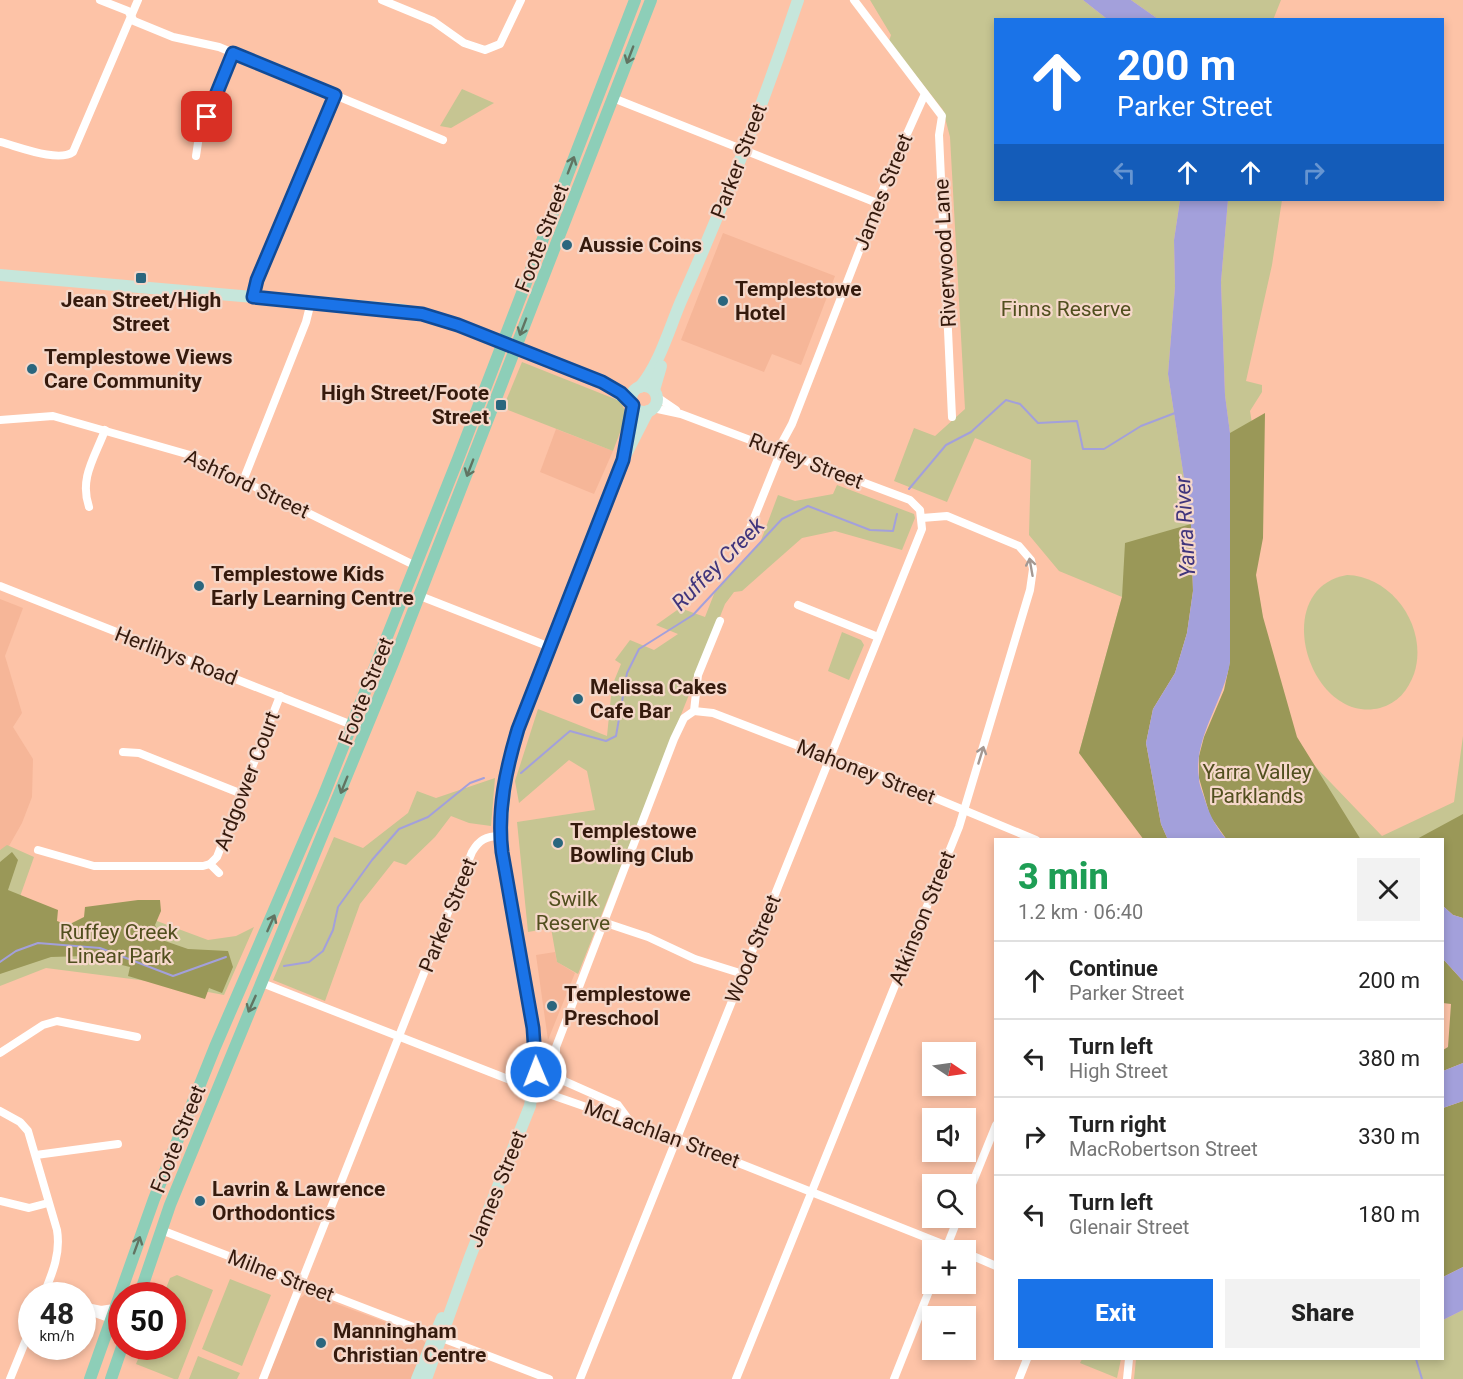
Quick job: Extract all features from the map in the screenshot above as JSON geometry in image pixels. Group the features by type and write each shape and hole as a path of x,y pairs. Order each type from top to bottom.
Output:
{"main road":[{"name":"Foote Street","path":"126,1282 144,1224 214,1047 247,976 416,566 635,0"},
{"name":"Foote Street","path":"144,1282 162,1230 420,596 651,0"},
{"name":"Parker Street","path":"623,460 633,404 632,396 655,363 709,239 769,84 798,0"},
{"name":"Parker Street","path":"769,84 806,0"},
{"name":"Parker Street","path":"500,836 508,762 518,729 623,460 653,402 709,239"},
{"path":"0,275 422,314 502,342 602,382 639,388 653,402 639,411 633,404 602,382"},
{"name":"James Street","path":"417,1379 438,1337 525,1119 534,1088 536,1059 533,1028 500,836"},
{"path":"247,976 262,982"},
{"path":"144,1224 162,1230"},
{"name":"Foote Street","path":"90,1379 108,1334"},
{"name":"James Street","path":"426,1379 438,1337"},
{"path":"111,1379 118,1360"}],"street":[{"path":"100,0 128,11 134,21 173,37 214,46 233,53 443,140"},
{"path":"0,142 57,157 67,157 73,152 138,0"},
{"path":"382,0 440,25 471,46 485,50 494,49 507,34 521,0"},
{"name":"Riverwood Lane","path":"854,0 924,96 942,116 939,135 952,417"},
{"path":"196,156 199,136 233,53"},
{"path":"253,297 257,280 335,95"},
{"name":"James Street","path":"738,550 748,533 792,424 877,203 924,96"},
{"path":"613,98 877,203"},
{"path":"243,481 306,322 311,302"},
{"name":"Ruffey Street","path":"653,402 910,500 917,505 922,518"},
{"name":"Ashford Street","path":"0,420 53,416 190,454 416,566"},
{"path":"89,507 84,491 85,481 105,430"},
{"name":"Atkinson Street","path":"736,1379 964,810 1022,621 1033,569 1026,552 1010,541 947,516 922,518"},
{"name":"Wood Street","path":"580,1379 878,637 914,553 922,518"},
{"name":"Herlihys Road","path":"0,586 366,731"},
{"path":"420,596 550,647"},
{"path":"798,605 878,637"},
{"path":"629,1120 618,1105 564,1081 555,1061 559,1037 680,725 688,714 694,711 698,675 720,621"},
{"name":"Ardgower Court","path":"38,850 83,864 104,867 203,866 210,864 217,857 280,696"},
{"name":"Mahoney Street","path":"694,711 713,713 831,757 1031,838"},
{"path":"123,753 139,753 242,794"},
{"name":"Parker Street","path":"263,1379 472,852 478,843 488,836 500,836"},
{"name":"Ardgower Court","path":"210,864 219,873"},
{"path":"603,922 648,937 696,959 743,974"},
{"name":"McLachlan Street","path":"262,982 534,1088 678,1139 927,1240"},
{"path":"0,1053 43,1025 57,1021 137,1037"},
{"path":"0,1111 20,1122 28,1131 36,1155 59,1245 47,1282"},
{"path":"976,1174 994,1130"},
{"path":"36,1155 118,1144"},
{"path":"0,1201 29,1208 48,1203"},
{"name":"Milne Street","path":"162,1230 549,1379"},
{"path":"976,1257 994,1265"},
{"path":"894,1379 928,1294"},
{"path":"10,1379 18,1359"},
{"path":"1019,1379 1027,1360"},
{"path":"1127,1379 1129,1360"}],"shaded area":[{"path":"1083,0 1131,0 1157,18 1106,18"},
{"path":"1180,201 1228,201 1221,282 1225,395 1230,433 1230,662 1227,677 1200,748 1198,763 1200,783 1207,806 1225,838 1167,838 1161,824 1146,743 1153,709 1175,673 1187,633 1193,591 1191,524 1168,374 1175,287 1174,240"},
{"path":"723,233 835,276 801,365 772,354 764,372 681,340"},
{"path":"556,429 613,451 594,494 540,472"},
{"path":"0,599 23,608 5,656 22,713 13,727 33,759 32,797 22,823 9,846 0,850"},
{"path":"1444,907 1453,915 1463,918 1463,981 1444,960"},
{"name":"Templestowe Preschool","path":"555,952 557,962 575,973 548,1040 536,955"},
{"path":"1463,1063 1463,1101 1444,1108 1444,1071"},
{"path":"1463,1267 1463,1310 1444,1320 1444,1276"},
{"path":"307,1293 418,1334 426,1344 413,1379 267,1379 298,1300"}],"green space":[{"name":"Finns Reserve","path":"870,0 1083,0 1106,18 994,18 994,201 1180,201 1174,240 1175,287 1168,374 1191,524 1120,770 1079,753 1122,597 1059,571 1029,535 1031,460 975,438 947,502 894,481 914,428 935,436 965,409 950,137 943,110 889,41 891,35"},
{"path":"1131,0 1281,0 1274,18 1157,18"},
{"path":"462,89 494,103 451,128 440,126"},
{"name":"Yarra Valley Parklands","path":"1228,201 1282,201 1272,265 1246,381 1262,385 1262,392 1250,411 1256,448 1255,575 1284,734 1382,836 1454,802 1463,736 1463,918 1444,907 1444,838 1227,838 1230,433 1225,395 1221,282"},
{"path":"522,362 620,401 627,414 613,451 503,408"},
{"name":"Yarra Valley Parklands","path":"1265,413 1263,538 1256,575 1263,617 1297,737 1360,838 1226,838 1210,816 1199,778 1199,756 1204,737 1224,690 1230,662 1230,433"},
{"name":"Swilk Reserve","path":"837,485 914,514 915,518 902,550 835,531 802,538 742,591 734,592 725,604 578,974 557,962 551,928 528,932 517,822 595,810 587,771 569,760 519,803 515,781 538,709 607,736 612,686 621,664 615,660 630,640 654,650 678,634 656,625 680,608 705,617 716,589 760,543 778,495 795,501 833,494"},
{"path":"1191,524 1193,591 1187,633 1175,673 1153,709 1146,743 1161,824 1167,838 1143,838 1079,753 1122,597 1125,543"},
{"path":"1347,575 1364,578 1379,585 1392,595 1412,623 1417,657 1414,674 1402,695 1380,708 1355,708 1334,696 1318,677 1307,653 1304,628 1309,604 1323,585"},
{"path":"842,632 861,640 864,645 849,680 828,671"},
{"path":"495,778 491,826 469,823 451,816 435,837 406,865 394,861 360,904 325,1001 273,980 334,837 363,848 408,813 417,791 436,798"},
{"path":"1463,814 1463,918 1453,915 1444,907 1444,838 1419,838"},
{"name":"Ruffey Creek Linear Park","path":"7,845 34,857 17,905 53,930 122,908 208,940 236,936 254,927 224,995 155,982 46,968 0,986 0,850"},
{"name":"Ruffey Creek Linear Park","path":"12,852 18,860 8,890 58,910 57,921 68,925 84,917 85,907 138,900 160,900 161,911 155,925 162,940 188,949 228,951 233,967 222,993 209,988 205,999 128,976 130,967 85,956 51,957 0,974 0,862"},
{"path":"1444,960 1463,981 1463,1063 1444,1071 1444,1049 1448,1047 1451,1004 1444,1003"},
{"path":"1463,1101 1463,1267 1444,1276 1444,1108"},
{"path":"177,1275 213,1290 186,1359 186,1282 168,1282 170,1278"},
{"path":"230,1279 271,1295 242,1366 202,1349"},
{"path":"1463,1310 1463,1379 1134,1379 1136,1360 1444,1360 1444,1320"},
{"path":"198,1356 240,1373 237,1379 189,1379"},
{"path":"138,1360 185,1360 178,1379 136,1364"},
{"path":"1082,1360 1121,1360 1117,1378 1080,1363"}],"waterway":[{"name":"Ruffey Creek","path":"909,489 946,445 971,432 1006,400 1020,404 1038,423 1077,421 1083,449 1104,449 1141,426 1175,413"},
{"name":"Ruffey Creek","path":"521,773 570,731 606,741 616,736 627,673 639,649 693,615 782,519 808,506 870,530 893,531 897,514"},
{"name":"Ruffey Creek","path":"284,966 309,962 323,951 333,930 338,907 372,860 399,829 428,817 470,783 484,778"},
{"name":"Ruffey Creek","path":"0,962 16,951 38,943 100,948 173,976 226,957"},
{"path":"1416,1360 1422,1379"}],"place":[{"name":"Aussie Coins","path":"567,245"},
{"name":"Jean Street/High Street","path":"141,278"},
{"name":"Templestowe Hotel","path":"723,301"},
{"name":"Templestowe Views Care Community","path":"32,369"},
{"name":"High Street/Foote Street","path":"501,405"},
{"name":"Templestowe Kids Early Learning Centre","path":"199,586"},
{"name":"Melissa Cakes Cafe Bar","path":"578,699"},
{"name":"Templestowe Bowling Club","path":"558,843"},
{"name":"Templestowe Preschool","path":"552,1006"},
{"name":"Lavrin & Lawrence Orthodontics","path":"200,1201"},
{"name":"Manningham Christian Centre","path":"321,1343"}],"route":[{"path":"207,117 233,53 335,95 257,280 253,297 403,310 441,319 602,382 632,402 633,420 623,460 518,729 508,762 500,836 533,1028 536,1072"}],"water label":[{"name":"Yarra River","path":"1185,527"}]}
